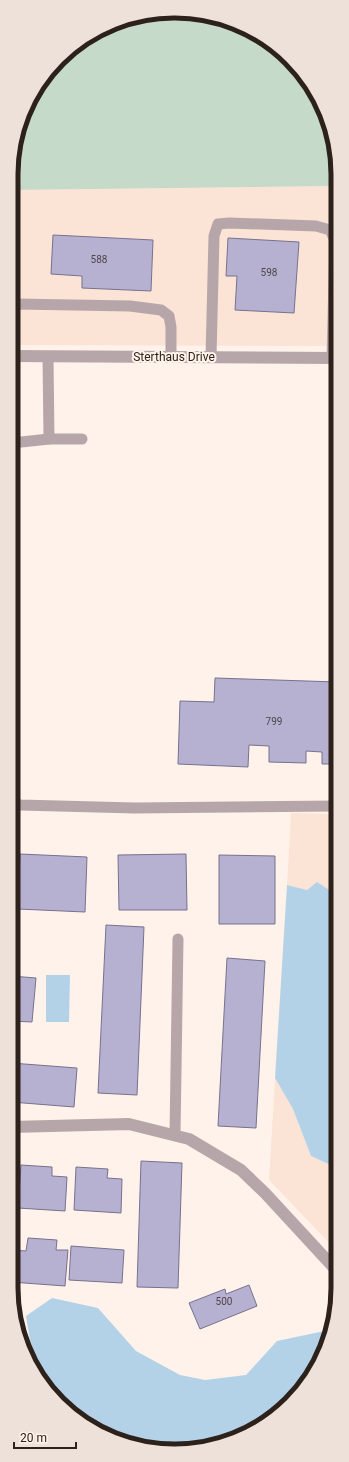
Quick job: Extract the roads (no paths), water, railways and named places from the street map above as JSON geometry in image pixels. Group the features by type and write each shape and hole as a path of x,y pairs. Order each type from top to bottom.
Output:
{"street":[{"name":"Sterthaus Drive","path":"18,356 331,358"},
{"path":"18,1127 129,1124 189,1139 241,1170 265,1193 331,1263"}],"lane":[{"path":"211,357 214,236 218,224 229,222 316,226 330,230 331,232"},
{"path":"18,304 130,306 161,310 169,316 171,327 171,357"},
{"path":"48,357 49,439"},
{"path":"18,442 49,439 82,439"},
{"path":"18,804 135,808 331,806"},
{"path":"175,1135 178,939"}],"water":[{"path":"317,882 331,891 331,1165 311,1156 293,1109 275,1078 287,885 307,890"},
{"path":"46,975 70,975 69,1022 46,1022"},
{"path":"52,1298 98,1308 136,1351 180,1375 205,1380 246,1375 277,1341 325,1331 315,1357 299,1383 270,1412 244,1428 225,1436 195,1443 164,1444 124,1436 96,1423 71,1405 50,1383 34,1357 26,1316"}]}
